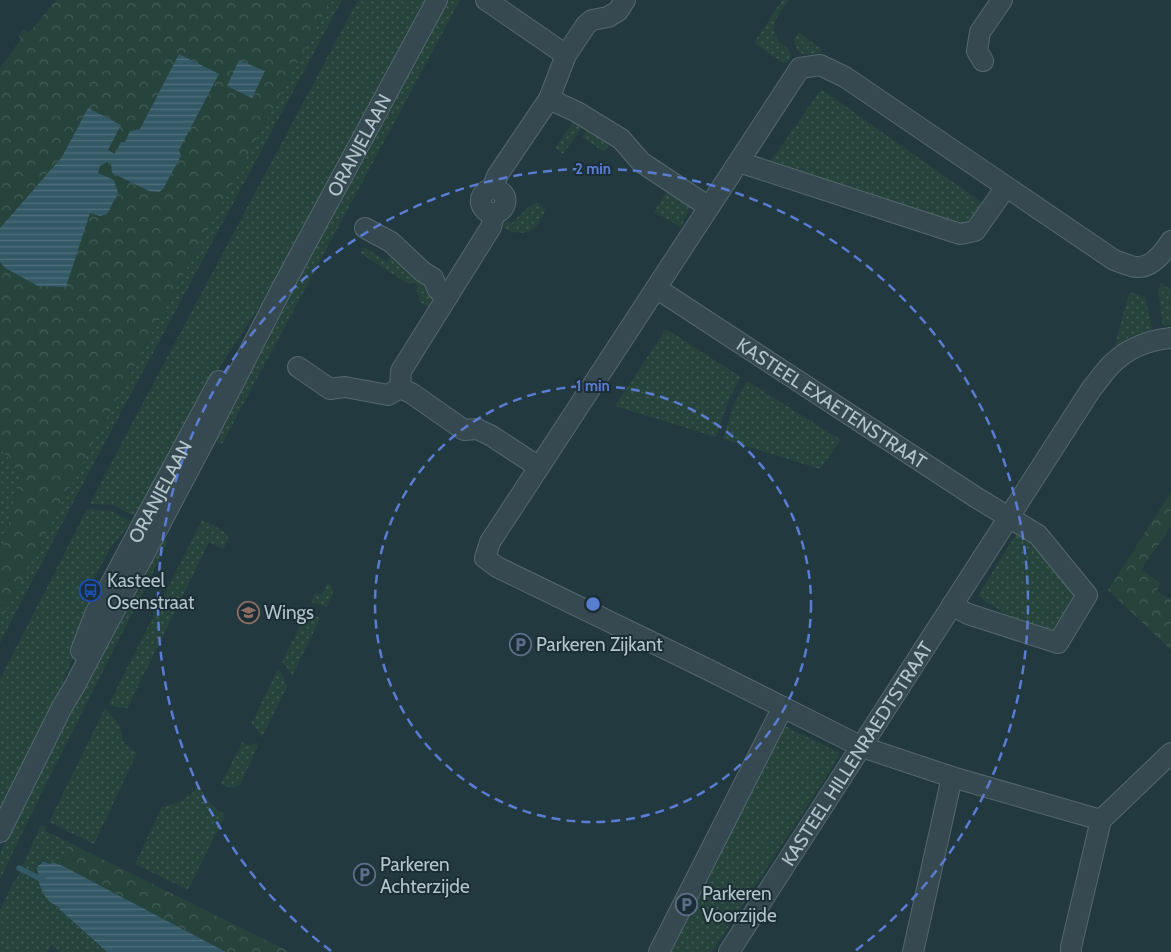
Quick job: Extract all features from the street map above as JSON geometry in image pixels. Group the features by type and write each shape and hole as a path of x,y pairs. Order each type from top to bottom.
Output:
{"street":[{"name":"ORANJELAAN","path":"0,832 62,707 206,437 281,290 438,0"},
{"path":"486,0 566,55"},
{"path":"400,388 401,371 491,227 494,213 489,213 485,210 481,201 485,192 488,189 492,189 497,176 550,99 566,55 586,25 592,20 608,17 618,11 625,0"},
{"path":"983,61 977,51 980,32 1002,0"},
{"path":"1101,820 952,776 862,746 497,567 485,558 490,542 800,68 820,65 846,77 1114,260 1136,267 1146,266 1163,252 1171,241"},
{"path":"550,99 577,112 622,139 641,162 709,207"},
{"path":"739,162 960,234 975,231 1006,187"},
{"path":"365,228 391,242 422,272 433,278 438,290 448,296"},
{"name":"KASTEEL EXAETENSTRAAT","path":"656,288 1008,517"},
{"name":"KASTEEL HILLENRAEDTSTRAAT","path":"729,952 1092,388 1112,363 1130,350 1159,339 1171,338"},
{"path":"298,367 330,389 345,387 388,395 400,388"},
{"path":"400,388 464,430 477,429 490,435 539,467"},
{"path":"952,605 968,614 1058,643 1087,595 1038,535 1008,517"},
{"path":"659,952 783,707"},
{"path":"1071,952 1101,820 1171,753"},
{"path":"913,952 952,776"}],"green space":[{"path":"56,0 331,0 97,435 4,615 0,586 0,560 20,475 0,449 0,68 21,39 18,36 24,29 29,33"},
{"path":"331,0 342,0 80,489 0,643 0,586 4,614 97,435"},
{"path":"358,0 424,0 268,293 223,362 139,516 137,518 114,505 90,504 122,442"},
{"path":"447,0 460,0 222,444 217,442 218,425"},
{"path":"782,0 788,0 778,15 774,30 779,41 792,56 787,63 782,62 754,43"},
{"path":"799,32 822,50 819,53 802,54 799,52 794,39"},
{"path":"821,89 984,204 976,221 960,225 769,164"},
{"path":"574,121 583,126 563,154 555,148"},
{"path":"588,127 611,142 604,152 582,137"},
{"path":"669,187 692,204 681,227 654,212"},
{"path":"536,202 546,210 535,228 517,233 500,226 504,220 512,223"},
{"path":"364,247 387,262 392,253 396,255 400,264 410,274 422,283 428,282 437,306 429,308 419,301 419,295 416,291 419,286 412,282 410,285 360,253"},
{"path":"1161,283 1171,290 1171,325 1163,326 1158,291"},
{"path":"1130,292 1145,297 1152,329 1129,337 1115,347 1123,313"},
{"path":"666,329 741,377 730,397 716,437 615,406"},
{"path":"747,381 841,440 820,469 723,439 735,402"},
{"path":"0,449 20,475 0,560"},
{"path":"1171,492 1171,526 1141,570 1161,583 1157,591 1171,600 1171,650 1108,590"},
{"path":"87,509 111,511 132,522 111,547 87,591 92,594 91,612 57,697 0,810 0,679"},
{"path":"202,520 217,527 227,535 228,538 225,545 223,549 209,542 127,709 111,705 109,704"},
{"path":"1019,529 1034,540 1075,596 1056,629 1045,636 978,596"},
{"path":"158,537 168,542 0,879 0,853"},
{"path":"328,582 333,591 327,607 311,602 316,592 322,595"},
{"path":"308,609 320,619 292,676 282,662"},
{"path":"278,669 287,687 262,737 251,724"},
{"path":"105,708 120,727 124,743 137,753 94,844 49,822"},
{"path":"781,724 840,753 712,952 668,952"},
{"path":"242,742 248,745 259,743 240,785 232,787 221,784"},
{"path":"199,786 210,802 225,815 188,890 135,864 162,807 182,800"},
{"path":"41,825 46,827 45,831 70,843 61,862 43,860 35,868 41,890 46,898 60,908 59,910 107,952 60,952 51,945 47,952 0,952 0,910"},
{"path":"70,843 290,952 226,952 63,866 43,860 61,862"}],"water":[{"path":"179,54 219,74 179,150 181,156 163,189 159,192 149,191 112,173 111,163 107,162 100,166 98,173 114,180 118,193 107,214 100,216 90,213 66,287 38,286 5,268 0,262 0,228 62,157 88,108 121,125 108,150 115,154 121,142 125,142 130,131 140,129"},
{"path":"239,60 265,71 252,98 227,86"},
{"path":"43,861 63,866 226,952 107,952 60,908 50,902 42,892 36,868"}],"waterway":[{"path":"19,868 43,880"}],"place":[{"name":"Kasteel Osenstraat","path":"91,591"},
{"name":"Wings","path":"248,612"},
{"name":"Parkeren Zijkant","path":"520,644"},
{"name":"Parkeren Achterzijde","path":"364,875"},
{"name":"Parkeren Voorzijde","path":"686,904"}]}
